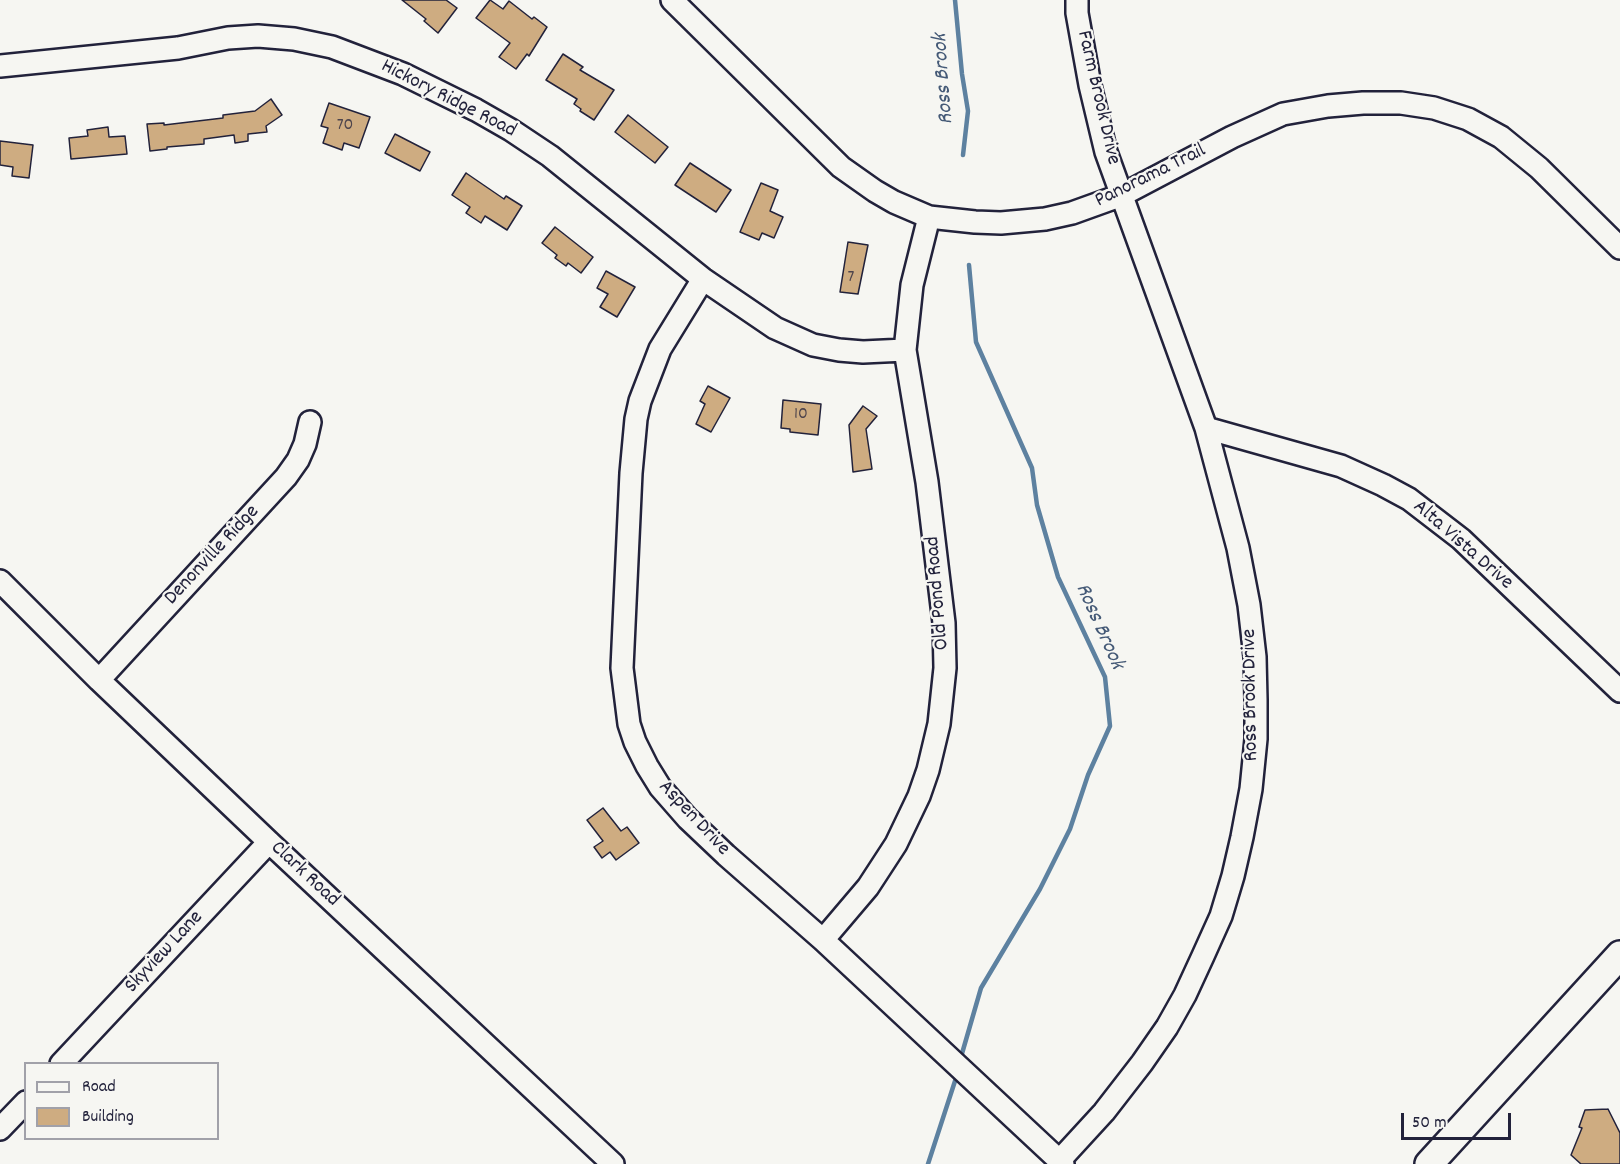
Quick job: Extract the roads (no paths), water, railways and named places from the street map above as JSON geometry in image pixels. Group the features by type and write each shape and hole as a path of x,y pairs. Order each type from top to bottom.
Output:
{"main road":[{"path":"1430,1164 1620,955"}],"street":[{"name":"Panorama Trail","path":"672,0 842,167 884,197 929,217 975,222 1020,222 1072,213 1122,195 1232,137 1283,114 1340,105 1401,103 1434,108 1468,119 1501,137 1539,168 1620,248"},
{"name":"Farm Brook Drive","path":"1077,0 1077,13 1090,85 1106,152 1122,195"},
{"name":"Hickory Ridge Road","path":"0,66 178,48 228,38 258,36 294,39 332,47 424,84 511,130 558,163 703,279 775,328 813,345 863,352 905,350"},
{"name":"Ross Brook Drive","path":"1061,1162 1129,1079 1167,1027 1185,995 1221,916 1233,876 1251,789 1256,739 1255,657 1249,604 1238,548 1206,428 1122,195"},
{"name":"Old Pond Road","path":"823,940 868,887 896,844 908,821 928,770 939,724 943,695 944,623 927,482 905,350 912,285 929,217"},
{"name":"Aspen Drive","path":"703,279 660,349 640,400 636,419 631,473 622,656 625,701 635,742 660,787 688,819 823,940 1061,1162"},
{"name":"Denonville Ridge","path":"99,680 286,477 305,444 310,422"},
{"name":"Alta Vista Drive","path":"1206,428 1341,466 1409,499 1461,540 1620,691"},
{"name":"Clark Road","path":"0,581 99,680 269,842 613,1164"},
{"name":"Skyview Lane","path":"63,1062 269,842"},
{"path":"0,1129 24,1104"}],"waterway":[{"name":"Ross Brook","path":"955,0 968,111 963,155"},
{"name":"Ross Brook","path":"961,1057 981,988 1040,889 1070,829 1088,775 1110,726 1105,677 1058,577 1037,505 1032,468 976,342 969,265"},
{"name":"Ross Brook","path":"928,1164 956,1078"}]}
